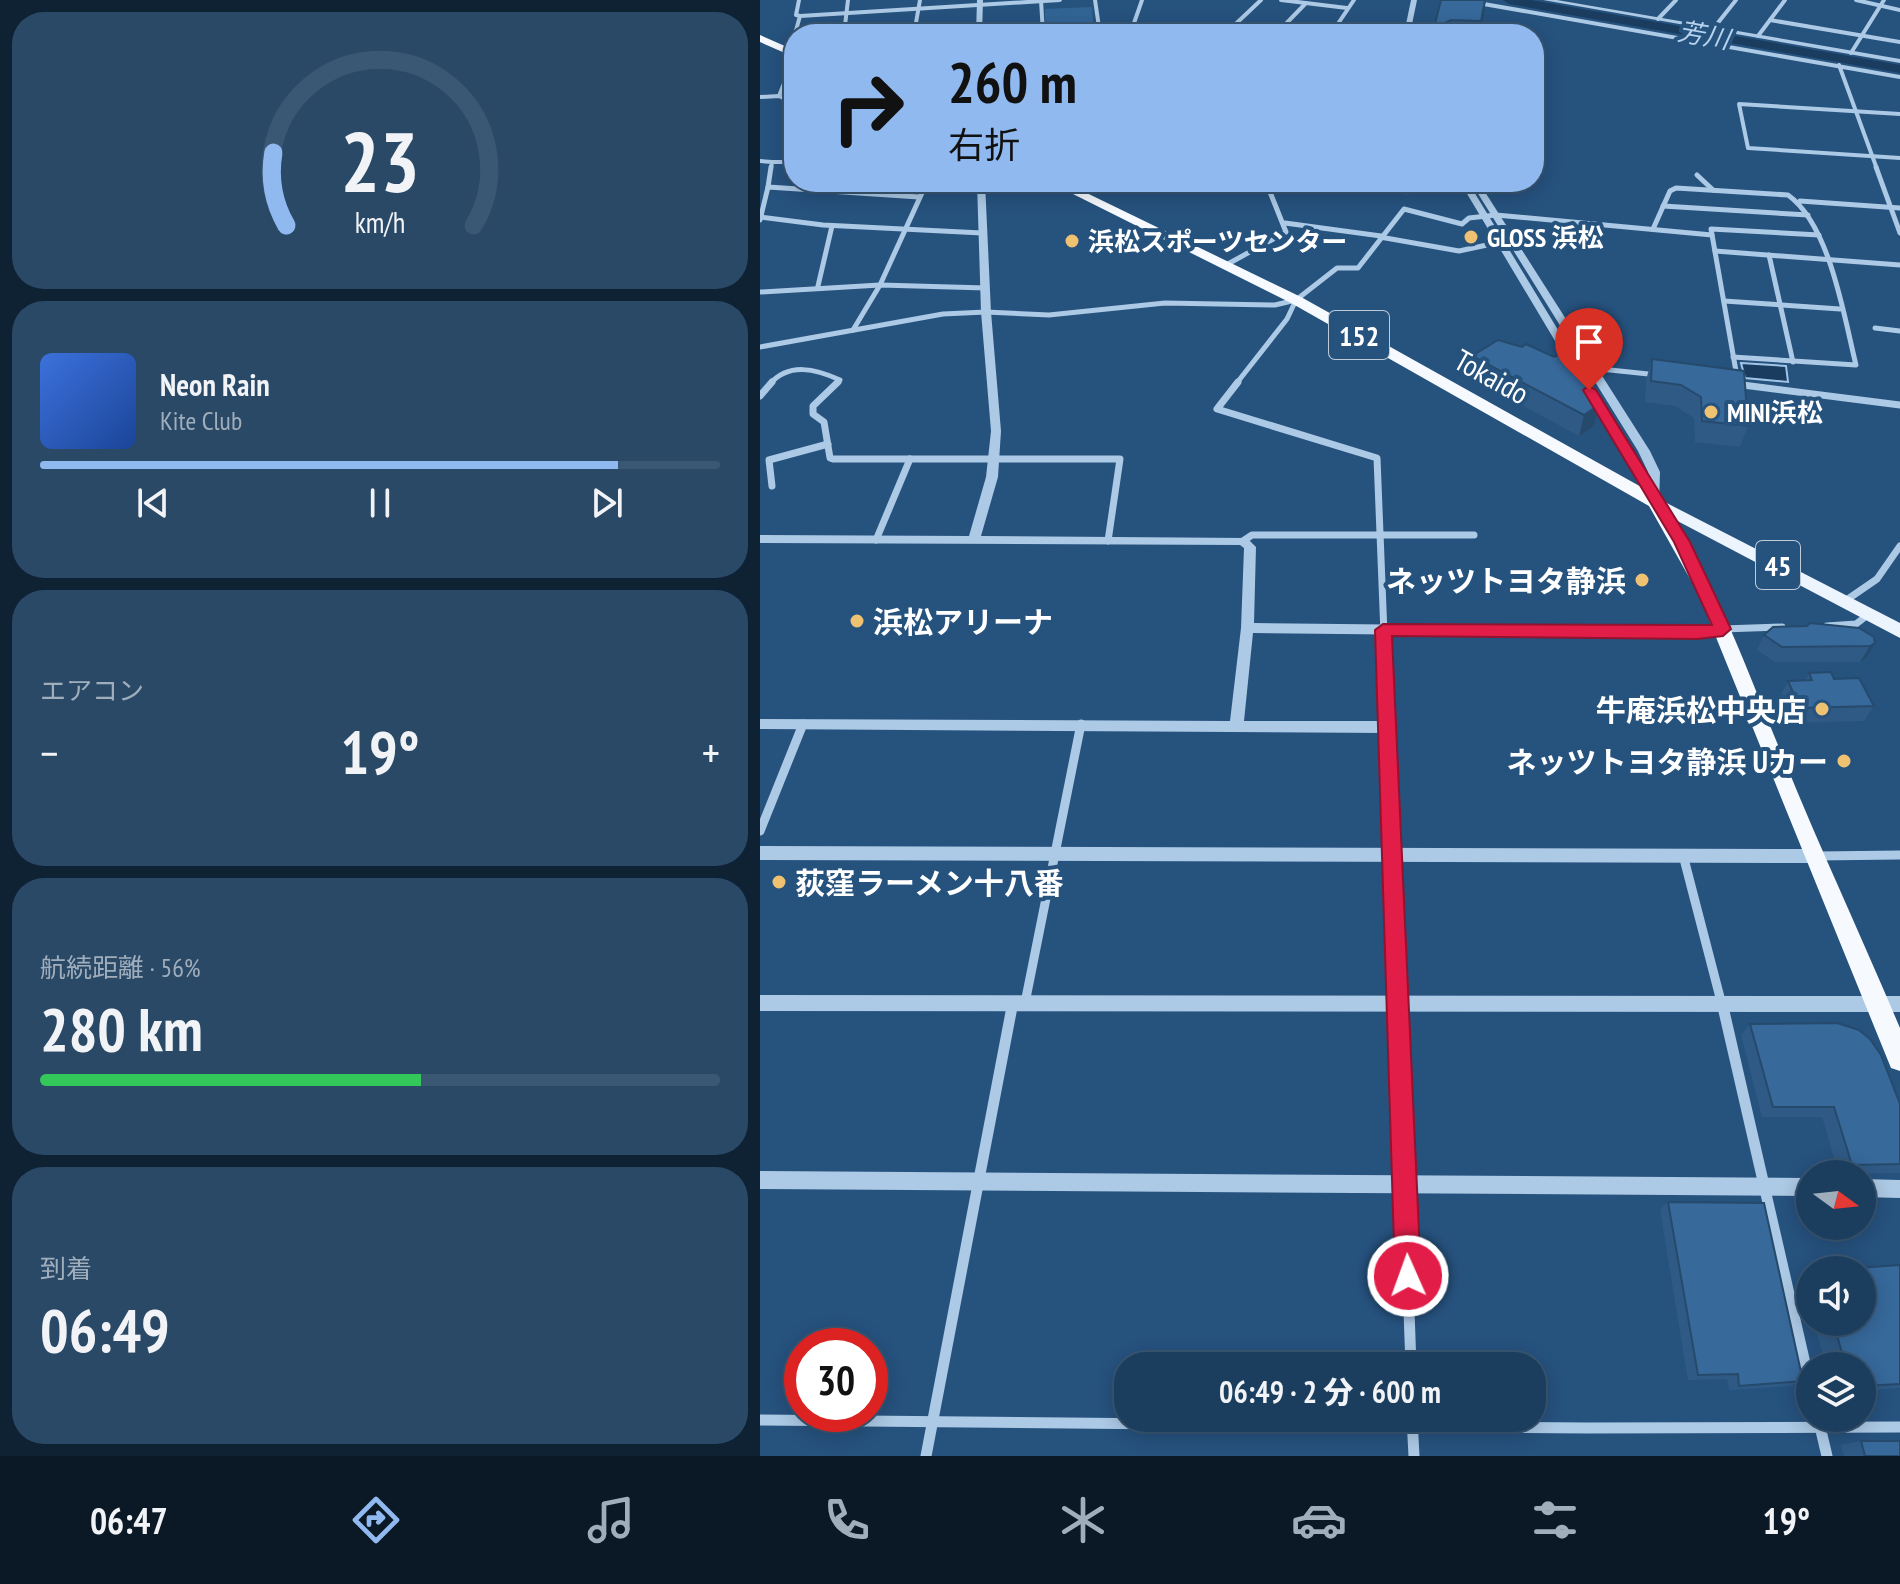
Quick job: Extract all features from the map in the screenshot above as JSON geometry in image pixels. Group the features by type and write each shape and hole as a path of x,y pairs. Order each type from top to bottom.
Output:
{"highway":[{"path":"760,38 784,50"},
{"name":"Tokaido","path":"1076,192 1296,300 1655,502 1682,542 1723,629 1813,856 1889,1004 1900,1059"}],"main road":[{"name":"45","path":"1655,502 1900,631"}],"street":[{"path":"799,0 796,15 800,16 980,2 1060,0"},
{"path":"845,24 848,0"},
{"path":"916,24 920,0"},
{"path":"1095,0 1099,24"},
{"path":"1134,24 1142,0"},
{"path":"1236,24 1261,0"},
{"path":"1281,0 1347,8"},
{"path":"1337,24 1354,0"},
{"path":"1409,24 1414,0"},
{"path":"1419,22 1423,0"},
{"path":"1461,0 1900,77"},
{"path":"1546,0 1900,61"},
{"path":"1607,10 1617,0"},
{"path":"1658,19 1676,0"},
{"path":"1713,29 1736,0"},
{"path":"1758,36 1785,0"},
{"path":"1856,0 1882,2 1900,10"},
{"path":"1041,1 1042,24"},
{"path":"979,24 980,2"},
{"path":"1851,53 1882,2"},
{"path":"1286,24 1306,3"},
{"path":"798,24 800,16"},
{"path":"1770,20 1900,42"},
{"path":"1840,68 1900,233"},
{"path":"779,96 784,81"},
{"path":"760,97 784,98"},
{"path":"1900,114 1739,104 1748,148 1900,158"},
{"path":"760,161 784,162"},
{"path":"772,162 761,218 832,226 982,233"},
{"path":"1697,175 1713,190"},
{"path":"768,187 784,188"},
{"path":"1653,229 1672,189 1788,195 1800,201 1900,208"},
{"path":"844,192 919,197"},
{"path":"853,330 880,285 921,192"},
{"path":"974,541 994,459 995,417 986,312 981,192"},
{"path":"1226,265 1286,232 1271,192"},
{"path":"1472,192 1591,368 1654,472 1655,502"},
{"path":"1480,192 1501,242 1655,502"},
{"path":"1733,357 1856,365 1819,235 1800,201"},
{"path":"1663,206 1808,215"},
{"path":"760,347 899,320 986,312 1049,315 1165,303 1275,305 1296,300 1337,268 1358,268 1404,209 1462,224 1469,218 1490,215 1712,235"},
{"path":"1285,223 1316,225 1459,251 1501,242"},
{"path":"818,286 832,226"},
{"path":"1738,384 1711,229 1819,235"},
{"path":"1715,251 1900,265"},
{"path":"1769,255 1793,362"},
{"path":"760,292 818,286 986,288"},
{"path":"1296,300 1287,319 1217,409 1377,458 1411,1352"},
{"path":"1724,301 1840,309"},
{"path":"1875,328 1900,331"},
{"path":"1591,368 1665,376"},
{"path":"760,396 784,372 819,372 838,378 839,383 813,406 813,414 824,422 833,459 1120,459 1108,541"},
{"path":"1724,383 1900,405"},
{"path":"772,486 769,460 828,444"},
{"path":"876,540 910,459"},
{"path":"760,539 1243,541 1252,535 1474,535"},
{"path":"1237,725 1247,628 1250,547 1243,541"},
{"path":"1845,601 1865,593 1887,569 1900,546"},
{"path":"1817,626 1856,624 1869,614"},
{"path":"1247,628 1697,633 1785,627"},
{"path":"760,724 1081,723 1386,727"},
{"path":"926,1456 979,1182 1055,852 1081,723"},
{"path":"760,831 803,724"},
{"path":"760,853 1900,855"},
{"path":"1683,854 1722,1005 1802,1352"},
{"path":"760,1003 1889,1004"},
{"path":"760,1180 1405,1187 1796,1187"},
{"path":"1876,1188 1900,1189"},
{"path":"760,1420 1114,1423"},
{"path":"1546,1427 1796,1423"},
{"path":"1876,1426 1900,1427"},
{"path":"1413,1432 1414,1456"},
{"path":"1821,1432 1827,1456"}],"shaded area":[{"path":"1092,7 1093,24 1045,24 1045,9"},
{"path":"1741,363 1786,366 1788,382 1745,378"}],"building":[{"path":"1441,0 1485,0 1481,21 1451,20 1435,24"},
{"path":"1498,340 1522,347 1526,344 1554,357 1562,353 1571,358 1599,405 1584,415 1472,356"},
{"path":"1652,359 1744,371 1748,426 1702,421 1701,397 1681,385 1651,381"},
{"path":"1810,623 1859,628 1874,637 1875,643 1870,646 1782,647 1764,635 1773,627 1807,626"},
{"path":"1831,672 1834,679 1859,678 1874,706 1800,708 1788,681 1812,680 1809,673"},
{"path":"1837,1023 1859,1030 1870,1039 1881,1055 1900,1104 1900,1164 1876,1164 1876,1160 1850,1160 1834,1107 1773,1107 1750,1024"},
{"path":"1668,1202 1764,1203 1797,1352 1796,1382 1739,1386 1738,1374 1698,1375"},
{"path":"1900,1265 1900,1384 1876,1385 1876,1352 1842,1352 1837,1336 1876,1336 1876,1267"},
{"path":"1861,1441 1900,1441 1900,1456 1865,1456"}],"waterway":[{"name":"芳川","path":"1509,0 1900,69"}],"place":[{"name":"GLOSS 浜松","path":"1471,237"},
{"name":"浜松スポーツセンター","path":"1072,241"},
{"name":"MINI浜松","path":"1711,412"},
{"name":"ネッツトヨタ静浜","path":"1642,580"},
{"name":"浜松アリーナ","path":"857,621"},
{"name":"牛庵浜松中央店","path":"1822,709"},
{"name":"ネッツトヨタ静浜 Uカー","path":"1844,761"},
{"name":"荻窪ラーメン十八番","path":"779,882"}],"route":[{"path":"1408,1276 1383,630 1697,633 1723,629 1675,529 1655,502 1589,390"}]}
